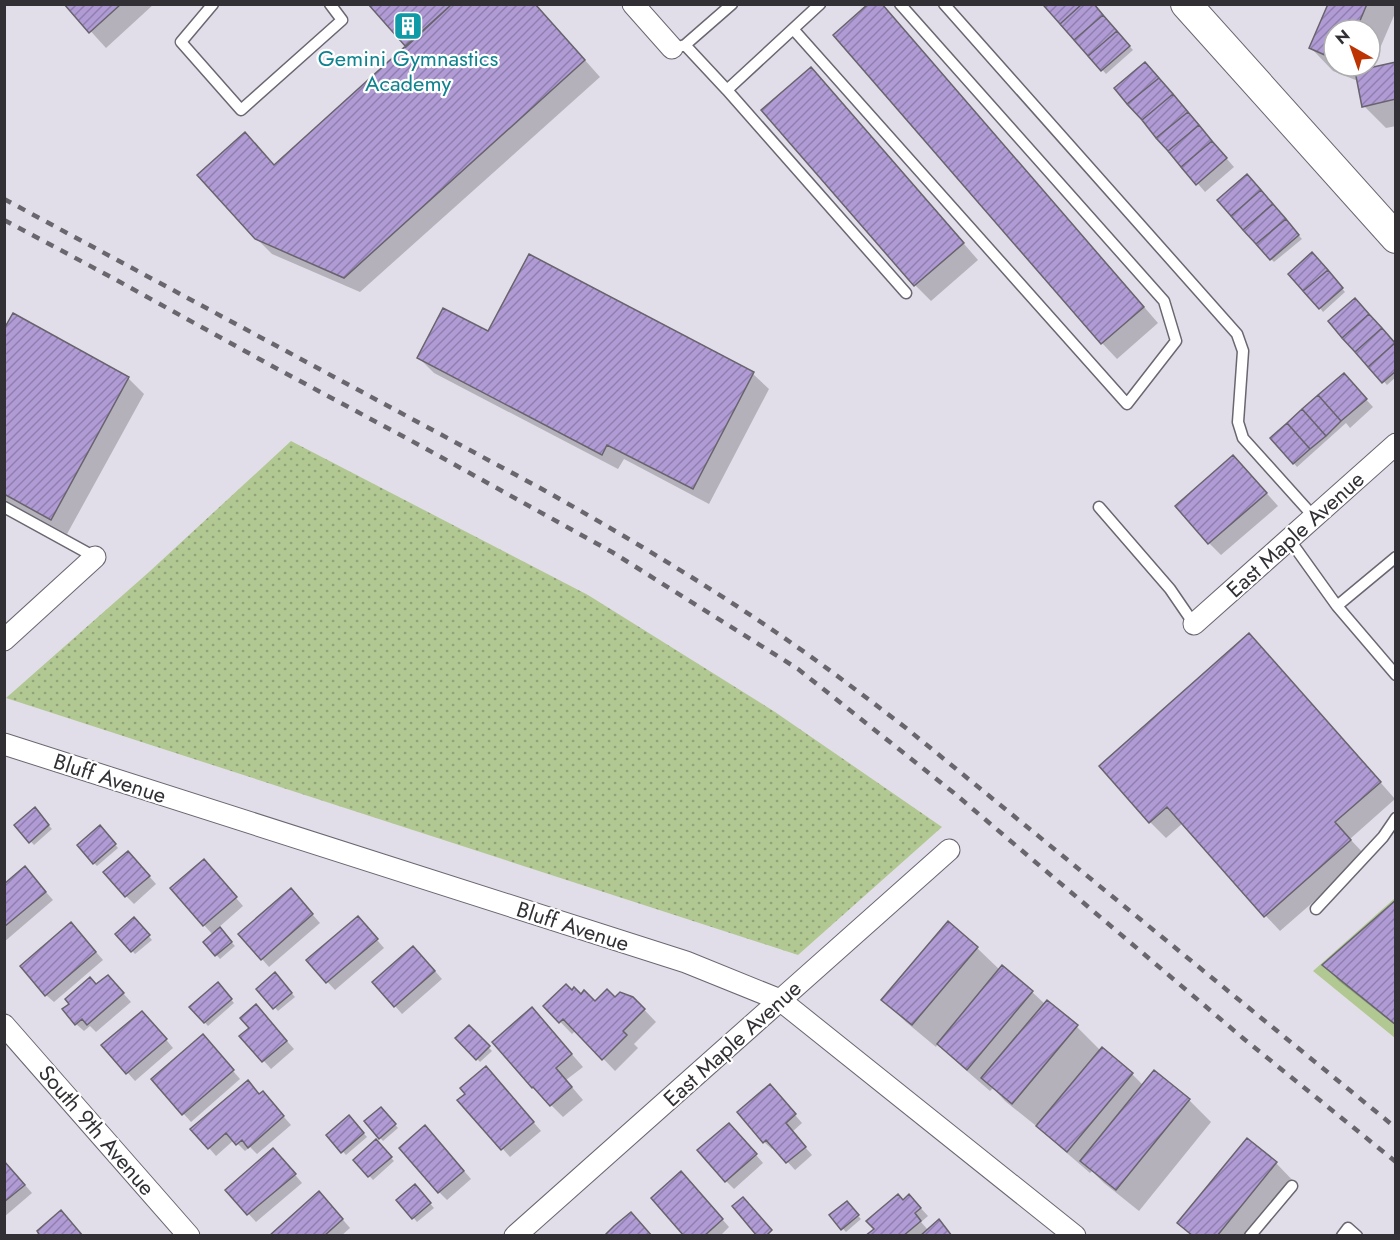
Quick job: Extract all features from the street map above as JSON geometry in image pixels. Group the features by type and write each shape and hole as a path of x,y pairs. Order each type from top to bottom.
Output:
{"main road":[{"path":"1186,4 1395,238"}],"street":[{"path":"633,4 679,47"},
{"name":"East Maple Avenue","path":"1194,624 1395,444"},
{"path":"4,640 95,557"},
{"name":"Bluff Avenue","path":"4,744 686,962 780,1000 1075,1236"},
{"name":"East Maple Avenue","path":"515,1236 949,850"},
{"name":"South 9th Avenue","path":"4,1025 189,1236"}],"lane":[{"path":"213,4 181,42 241,110 342,20 330,4"},
{"path":"732,4 679,47 727,90 906,293"},
{"path":"727,90 819,4"},
{"path":"793,29 1127,404 1176,341 1164,301 900,4"},
{"path":"944,4 1237,334 1243,351 1238,422 1243,438 1314,517"},
{"path":"4,507 95,557"},
{"path":"1099,507 1170,589 1194,624"},
{"path":"1289,539 1337,606 1395,675"},
{"path":"1337,606 1395,557"},
{"path":"1317,909 1383,837 1395,818"},
{"path":"1250,1236 1292,1186"},
{"path":"1342,1236 1348,1228 1357,1236"}],"green space":[{"path":"291,441 588,595 775,712 942,827 798,955 6,698 149,572"},
{"path":"1395,898 1395,1038 1313,971"}],"building":[{"path":"64,4 121,4 89,33"},
{"name":"Gemini Gymnastics Academy","path":"368,4 452,4 406,47"},
{"path":"452,4 535,4 585,60 344,278 255,239 197,175 245,132 274,165"},
{"path":"868,4 882,4 1144,307 1101,344 833,35"},
{"path":"1045,4 1082,4 1060,24 1044,6"},
{"path":"1082,4 1094,4 1103,15 1074,40 1060,24"},
{"path":"1328,4 1367,4 1361,18 1322,18 1322,54 1309,48"},
{"path":"1103,15 1117,31 1088,56 1074,40"},
{"path":"1117,31 1130,46 1101,71 1088,56"},
{"path":"1145,62 1159,78 1127,104 1114,88"},
{"path":"1396,62 1396,99 1362,107 1356,78 1382,78 1382,65"},
{"path":"811,67 964,243 914,286 761,110"},
{"path":"1159,78 1173,94 1142,120 1127,104"},
{"path":"1173,94 1188,112 1156,138 1142,120"},
{"path":"1188,112 1199,125 1168,151 1156,138"},
{"path":"1199,125 1212,141 1181,167 1168,151"},
{"path":"1212,141 1227,158 1196,185 1181,167"},
{"path":"1247,174 1261,190 1231,216 1217,200"},
{"path":"1261,190 1273,204 1243,230 1231,216"},
{"path":"1273,204 1286,219 1256,244 1243,230"},
{"path":"1286,219 1299,235 1270,260 1256,244"},
{"path":"1312,252 1328,270 1303,291 1288,274"},
{"path":"529,254 754,372 693,489 607,445 602,455 417,358 443,308 488,331"},
{"path":"1328,270 1343,288 1319,309 1303,291"},
{"path":"1355,298 1369,314 1342,338 1328,321"},
{"path":"13,313 129,377 51,520 4,494 4,329"},
{"path":"1369,314 1382,328 1355,352 1342,338"},
{"path":"1382,328 1395,343 1368,367 1355,352"},
{"path":"1395,343 1396,371 1382,383 1368,367"},
{"path":"1344,373 1367,399 1341,421 1318,395"},
{"path":"1318,395 1341,421 1326,436 1302,409"},
{"path":"1302,409 1326,436 1310,449 1287,423"},
{"path":"1287,423 1310,449 1293,464 1270,438"},
{"path":"1233,455 1267,493 1208,544 1175,506"},
{"path":"1249,633 1381,782 1335,822 1351,840 1264,917 1167,807 1149,823 1099,766"},
{"path":"35,807 49,825 29,843 14,825"},
{"path":"100,825 116,844 93,864 77,845"},
{"path":"128,851 150,876 125,897 103,872"},
{"path":"204,859 237,897 203,926 170,888"},
{"path":"25,866 46,892 4,927 4,884"},
{"path":"291,888 313,914 261,960 238,934"},
{"path":"1396,900 1396,1025 1322,965"},
{"path":"358,916 378,939 326,983 306,960"},
{"path":"134,917 150,935 131,952 115,934"},
{"path":"948,921 978,947 912,1025 881,1000"},
{"path":"71,922 96,952 45,996 20,966"},
{"path":"220,927 232,942 215,956 203,942"},
{"path":"413,946 435,971 394,1007 372,982"},
{"path":"1002,965 1033,991 967,1070 937,1044"},
{"path":"275,972 292,993 273,1009 256,989"},
{"path":"108,975 124,993 87,1025 82,1019 75,1025 62,1009 69,1004 65,999 90,977 96,984"},
{"path":"218,982 232,999 204,1023 189,1007"},
{"path":"566,984 572,990 574,987 581,994 584,990 595,1001 607,989 615,997 620,992 633,997 645,1009 623,1031 627,1035 602,1060 563,1019 559,1023 543,1006"},
{"path":"1047,1000 1078,1025 1012,1104 981,1078"},
{"path":"256,1004 287,1041 262,1062 239,1036 249,1028 240,1018"},
{"path":"532,1007 572,1054 556,1068 572,1087 550,1106 492,1042"},
{"path":"142,1011 167,1039 126,1074 101,1045"},
{"path":"469,1025 490,1046 476,1060 455,1038"},
{"path":"203,1034 234,1070 182,1115 151,1079"},
{"path":"1102,1047 1133,1073 1067,1152 1036,1126"},
{"path":"486,1066 534,1122 501,1150 457,1100 465,1094 460,1088"},
{"path":"1154,1070 1190,1099 1116,1190 1080,1161"},
{"path":"248,1080 259,1094 263,1091 284,1116 248,1148 242,1140 236,1145 226,1133 208,1149 190,1129"},
{"path":"770,1084 796,1114 786,1123 806,1147 786,1163 766,1140 763,1143 737,1112"},
{"path":"381,1107 396,1124 379,1139 364,1121"},
{"path":"349,1115 364,1133 341,1153 326,1135"},
{"path":"729,1123 757,1154 725,1182 697,1150"},
{"path":"425,1125 464,1171 438,1193 399,1148"},
{"path":"1247,1138 1277,1162 1217,1236 1193,1236 1177,1223"},
{"path":"376,1139 392,1157 368,1177 353,1160"},
{"path":"273,1148 296,1174 247,1215 225,1190"},
{"path":"4,1161 25,1185 4,1202"},
{"path":"681,1171 723,1219 704,1236 684,1236 651,1198"},
{"path":"415,1184 431,1203 412,1219 396,1200"},
{"path":"319,1191 343,1219 324,1236 269,1236"},
{"path":"898,1194 903,1200 909,1194 921,1208 915,1213 921,1221 903,1236 865,1236 874,1229 866,1221"},
{"path":"743,1197 772,1230 766,1236 757,1236 732,1206"},
{"path":"847,1201 859,1215 841,1230 829,1215"},
{"path":"61,1210 83,1236 40,1236 37,1231"},
{"path":"631,1212 652,1236 604,1236 614,1226"},
{"path":"939,1219 952,1236 920,1236"}],"railway":[{"path":"4,199 542,489 661,558 793,644 906,728 1396,1128"},
{"path":"4,220 612,552 798,669 954,793 1244,1039 1396,1162"}],"place":[{"name":"Gemini Gymnastics Academy","path":"408,26"}]}
